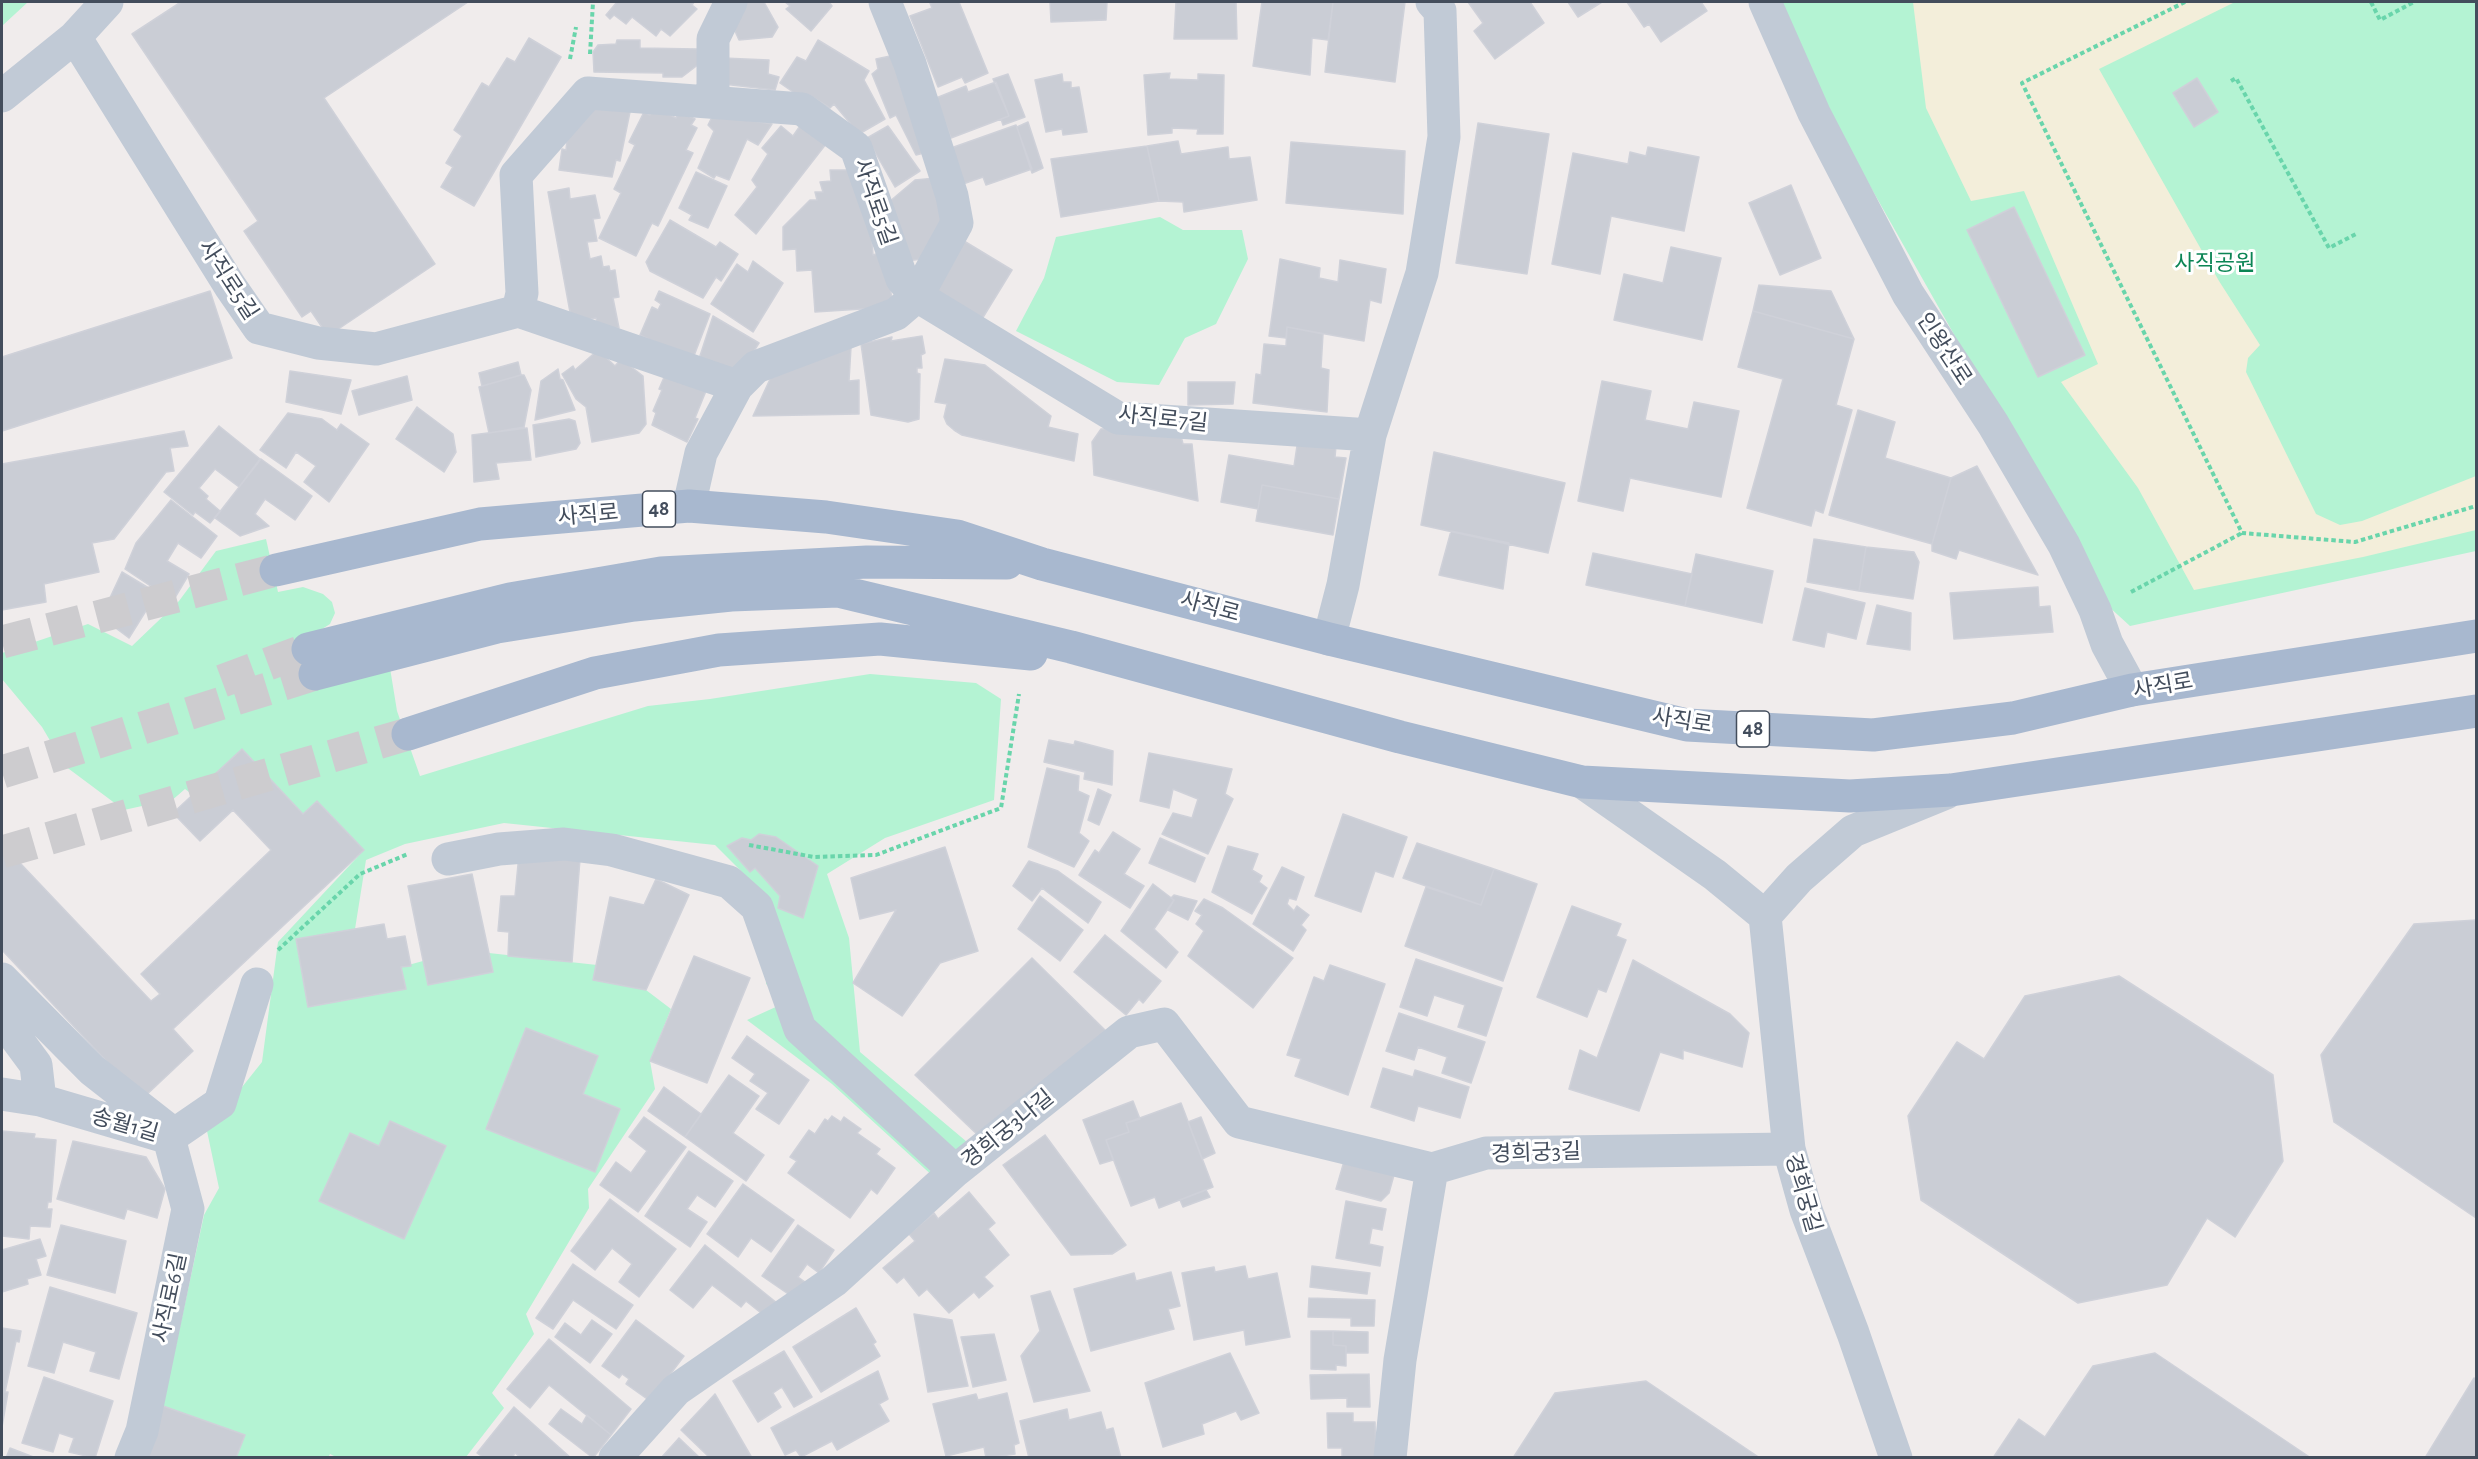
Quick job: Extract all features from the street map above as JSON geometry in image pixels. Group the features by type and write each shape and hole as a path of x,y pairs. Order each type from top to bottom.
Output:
{"main road":[{"name":"사직로","path":"276,570 480,524 689,506 826,517 957,536 1042,564 1329,639 1687,725 1873,735 2013,718 2132,690 2476,636"},
{"name":"사직로","path":"1042,564 867,562 661,573 510,600 311,662 623,606 731,595 838,591 1071,647 1400,737 1582,782 1850,796 1951,790 2476,711"},
{"name":"사직로","path":"408,734 595,673 719,650 880,639 1025,655 1071,647"}],"street":[{"path":"2,96 75,37 107,2"},
{"path":"713,102 713,39 731,2"},
{"path":"689,506 701,453 737,386 756,367 896,315 917,296 957,224 952,196 913,75 885,2"},
{"path":"1329,639 1343,585 1370,435 1422,273 1444,137 1440,11 1432,2"},
{"name":"인왕산로","path":"1764,2 1814,113 1908,294 1993,424 2064,545 2095,610 2108,644 2132,690"},
{"name":"사직로5길","path":"75,37 230,286 259,328 318,343 376,349 518,311"},
{"path":"588,93 516,175 522,293 518,311 737,386"},
{"name":"사직로5길","path":"588,93 802,109 856,148 902,279 917,296"},
{"name":"사직로7길","path":"917,296 1118,418 1370,435"},
{"path":"1582,782 1706,869 1765,916 1799,878 1853,831 1951,790"},
{"path":"448,859 499,849 564,844 612,850 729,882 757,907 800,1029 955,1171"},
{"name":"경희궁길","path":"1765,916 1789,1149 1806,1210 1853,1333 1896,1458"},
{"path":"2,979 92,1070 168,1127 169,1138"},
{"name":"송월1길","path":"2,1094 40,1100 169,1138 220,1103 257,984"},
{"path":"2,1019 36,1065 40,1100"},
{"name":"경희궁3나길","path":"615,1458 676,1390 834,1281 955,1171 1130,1032 1164,1024 1239,1122 1432,1169"},
{"name":"사직로6길","path":"131,1458 142,1431 188,1209 169,1138"},
{"name":"경희궁3길","path":"1432,1169 1486,1153 1789,1149"},
{"path":"1390,1458 1400,1360 1432,1169"}],"path":[{"path":"588,93 593,2"},
{"path":"2185,2 2022,82 2242,533"},
{"path":"2371,2 2380,20 2414,2"},
{"path":"2231,81 2236,78 2329,248 2356,234"},
{"path":"2095,610 2242,533 2355,542 2476,506"}],"green space":[{"path":"2,2 28,2 2,26"},
{"name":"사직공원","path":"1766,2 2476,2 2476,551 2130,626 2107,605"},
{"path":"1160,217 1183,230 1242,230 1248,259 1216,324 1185,338 1159,385 1117,382 1016,331 1044,278 1056,237"},
{"path":"266,539 278,592 303,587 323,594 332,602 335,613 330,624 319,631 390,668 397,711 420,776 648,706 710,699 870,674 976,683 1001,699 994,800 885,838 827,874 849,938 860,1052 973,1147 936,1179 832,1084 747,1020 789,1001 766,984 765,920 745,875 715,845 504,823 405,844 366,860 355,929 296,940 308,1007 405,989 401,967 423,961 489,953 597,965 594,980 646,990 671,1009 650,1061 655,1089 588,1189 589,1208 526,1314 534,1334 492,1393 504,1408 466,1457 338,1458 330,1454 328,1458 236,1457 244,1435 163,1406 204,1215 219,1188 207,1131 262,1062 278,942 364,850 317,801 303,814 242,749 193,795 185,789 162,809 142,806 124,810 65,766 42,727 2,679 2,653 88,624 132,646 179,601 216,551"}],"sand":[{"path":"1913,2 2235,2 2099,69 2219,281 2260,345 2248,358 2246,372 2316,514 2340,525 2362,521 2476,476 2476,530 2363,557 2194,590 2138,488 2061,382 2098,364 2024,191 1971,201 1926,108"}],"building":[{"path":"181,2 468,2 324,98 435,264 328,336 311,311 302,317 244,231 258,221 132,34"},
{"path":"617,2 694,2 692,5 697,9 670,36 661,29 656,36 632,17 626,24 614,15 610,19 606,15"},
{"path":"746,2 764,2 778,27 772,37 739,40 734,29"},
{"path":"785,2 829,2 832,6 811,31 786,9 790,6"},
{"path":"959,2 988,73 965,83 962,77 938,87 910,16 932,8 930,3"},
{"path":"1050,2 1107,2 1106,20 1051,22"},
{"path":"1176,2 1236,2 1237,39 1174,39"},
{"path":"1262,2 1333,2 1328,40 1312,38 1310,75 1253,66"},
{"path":"1333,2 1405,2 1395,82 1325,72"},
{"path":"1468,2 1530,2 1544,23 1495,59 1474,31 1483,23"},
{"path":"1568,2 1602,2 1578,17"},
{"path":"1627,2 1701,2 1707,11 1661,42 1649,24 1644,27"},
{"path":"529,38 561,57 474,206 441,187 453,167 446,163 462,136 454,130 482,83 489,87 507,58 515,62"},
{"path":"617,40 640,40 640,48 697,49 699,64 682,77 663,77 663,73 594,72 593,52 598,45 616,44"},
{"path":"818,40 869,71 864,80 885,119 859,134 834,104 830,108 809,95 806,101 780,83 797,57 806,61"},
{"path":"895,55 928,152 916,155 896,115 890,118 872,74 878,69 876,59"},
{"path":"723,58 769,60 768,74 779,77 775,90 723,84"},
{"path":"1170,73 1169,79 1198,80 1198,74 1224,75 1223,134 1197,134 1198,129 1172,128 1172,133 1148,135 1144,75"},
{"path":"1008,74 1025,117 1003,125 1001,119 1009,116 993,79"},
{"path":"1062,74 1063,82 1071,82 1071,88 1079,87 1087,132 1063,135 1062,129 1046,132 1035,80"},
{"path":"2197,78 2218,112 2194,127 2173,93"},
{"path":"996,82 1009,116 951,138 936,98 966,86 968,92"},
{"path":"597,104 631,107 620,161 616,160 612,177 559,170 562,149 566,150 567,140"},
{"path":"654,107 676,118 679,111 695,119 691,125 697,128 686,150 693,153 658,226 652,223 636,256 599,238 621,193 614,189 635,145 629,142 644,112 650,115"},
{"path":"713,115 772,124 758,145 747,139 729,180 716,175 714,178 698,168 714,131 708,125"},
{"path":"1028,122 1043,168 1032,173 1017,127"},
{"path":"802,123 826,144 756,234 735,215 757,187 752,180 768,154 762,148 781,126 793,136"},
{"path":"1478,123 1549,134 1527,274 1456,263"},
{"path":"1016,125 1032,169 986,185 983,177 963,184 951,148"},
{"path":"888,126 920,171 895,187 867,138"},
{"path":"1178,141 1181,154 1228,147 1229,159 1250,157 1257,200 1184,212 1183,202 1159,201 1147,146"},
{"path":"1291,142 1405,151 1403,214 1286,203"},
{"path":"1147,146 1159,201 1061,217 1051,159"},
{"path":"1648,147 1699,157 1684,231 1611,216 1600,274 1552,264 1573,153 1628,164 1630,152 1646,156"},
{"path":"830,170 860,170 868,193 873,255 885,251 893,307 815,312 812,270 797,271 796,249 783,250 783,227 810,200 817,200 815,192 823,192 820,182 831,181"},
{"path":"696,172 727,186 708,228 689,220 692,215 679,208"},
{"path":"936,178 945,225 936,257 907,261 889,202 915,180"},
{"path":"1791,185 1821,258 1780,275 1749,203"},
{"path":"569,188 570,199 595,195 600,218 593,219 597,241 587,242 590,259 601,256 603,267 609,266 610,271 615,270 619,297 613,298 619,328 599,331 596,318 572,323 548,192"},
{"path":"2014,207 2085,355 2038,377 1967,230"},
{"path":"670,220 716,247 720,242 738,254 721,281 716,277 703,298 650,271 646,262"},
{"path":"964,241 1012,270 982,319 934,290"},
{"path":"1671,247 1721,258 1702,340 1614,320 1624,274 1663,283"},
{"path":"1280,259 1320,268 1319,278 1338,282 1340,260 1386,269 1381,303 1370,300 1364,341 1287,327 1286,338 1269,336"},
{"path":"753,261 783,283 753,332 711,304 737,264 748,272"},
{"path":"1759,285 1831,291 1854,339 1753,311"},
{"path":"210,291 232,358 2,431 2,357"},
{"path":"659,291 710,314 692,361 640,335 652,307 658,310 661,304 655,300"},
{"path":"1753,311 1854,339 1836,405 1852,410 1823,513 1815,510 1811,526 1747,508 1783,379 1738,367"},
{"path":"713,316 759,343 744,367 719,372 698,362"},
{"path":"1287,327 1323,334 1321,368 1329,370 1327,412 1253,403 1256,374 1261,375 1264,344 1286,346"},
{"path":"922,336 925,353 921,355 922,368 917,368 917,373 920,374 919,419 908,422 871,415 861,344 892,337 891,341"},
{"path":"851,347 849,381 859,380 859,414 753,416 777,364"},
{"path":"598,350 615,366 621,359 643,376 646,424 639,433 592,442 586,407 576,399 562,374 573,366 575,370"},
{"path":"945,359 985,365 1051,416 1048,427 1078,434 1074,461 962,435 954,430 947,424 944,417 947,404 935,402"},
{"path":"518,362 521,375 482,386 479,373"},
{"path":"558,369 560,379 563,380 575,410 535,420 541,381"},
{"path":"290,371 351,380 341,414 286,402"},
{"path":"524,375 531,390 524,427 489,433 479,387"},
{"path":"665,375 706,391 695,418 698,419 687,442 652,425 656,413 653,411 662,390 659,389"},
{"path":"407,376 412,400 359,415 352,391"},
{"path":"1602,381 1651,391 1645,420 1688,429 1694,402 1739,411 1721,497 1630,478 1623,511 1578,501"},
{"path":"1188,382 1235,382 1233,404 1188,405"},
{"path":"417,407 453,434 456,452 444,472 396,439"},
{"path":"1858,410 1895,422 1885,458 1951,478 1932,544 1829,515"},
{"path":"288,413 322,419 337,430 341,424 369,444 329,502 304,482 316,466 296,452 286,468 260,450"},
{"path":"569,419 575,421 580,443 576,449 536,457 533,425"},
{"path":"1170,425 1181,436 1183,444 1192,444 1198,501 1094,475 1092,442 1101,429"},
{"path":"219,426 260,459 239,487 215,469 199,488 208,496 206,499 220,511 210,523 195,512 193,515 164,492"},
{"path":"527,428 531,460 496,463 499,479 474,482 472,435"},
{"path":"184,431 188,446 170,448 174,471 166,472 114,539 92,543 99,572 44,584 46,602 2,610 2,464"},
{"path":"1298,439 1336,446 1335,457 1346,458 1339,499 1262,485 1258,509 1221,502 1229,455 1294,466"},
{"path":"1434,452 1565,483 1548,553 1421,525"},
{"path":"261,459 312,496 295,520 265,499 255,514 269,526 240,536 215,518"},
{"path":"1977,466 2038,575 1959,550 1956,559 1932,551 1951,478"},
{"path":"1262,485 1339,499 1333,535 1256,521"},
{"path":"171,500 217,536 201,558 178,543 167,561 189,574 173,601 125,569 136,543"},
{"path":"1451,531 1509,543 1503,589 1439,575"},
{"path":"1814,539 1866,547 1859,591 1807,582"},
{"path":"1866,547 1914,552 1919,562 1913,599 1859,591"},
{"path":"1593,553 1692,574 1685,606 1586,585"},
{"path":"1696,554 1773,571 1762,623 1685,606"},
{"path":"122,572 157,593 129,638 101,617"},
{"path":"2038,587 2039,607 2050,606 2053,632 1954,639 1950,593"},
{"path":"1805,588 1865,603 1856,639 1827,632 1824,647 1793,640"},
{"path":"1877,605 1911,613 1910,650 1867,644"},
{"path":"1049,740 1074,745 1075,741 1113,751 1112,785 1084,779 1085,772 1044,762"},
{"path":"242,749 303,814 317,801 364,850 173,1029 193,1051 142,1099 2,950 2,844 151,1001 160,994 141,974 271,850 233,810 200,841 173,813"},
{"path":"1149,753 1232,769 1225,794 1233,799 1208,854 1162,834 1173,813 1192,818 1198,799 1173,789 1169,808 1140,801"},
{"path":"1047,768 1079,776 1078,791 1089,796 1079,833 1089,841 1074,867 1028,847"},
{"path":"1098,789 1111,795 1099,825 1088,820"},
{"path":"1343,814 1407,837 1393,877 1375,871 1361,912 1315,896"},
{"path":"1113,832 1140,849 1124,874 1144,886 1130,908 1079,875 1095,850 1099,853"},
{"path":"759,834 776,837 818,866 803,918 778,908 780,896 755,868 750,872 727,846 742,838 751,840"},
{"path":"1160,838 1205,858 1195,882 1149,863"},
{"path":"1417,843 1494,869 1481,905 1403,878"},
{"path":"1228,846 1258,854 1252,870 1262,876 1259,882 1267,888 1252,914 1212,892"},
{"path":"945,847 978,951 940,963 902,1016 853,983 896,910 860,919 851,878"},
{"path":"519,854 580,859 572,962 508,956 509,932 498,931 501,896 515,896"},
{"path":"1029,861 1058,871 1101,902 1088,923 1042,888 1032,901 1013,886"},
{"path":"1282,867 1304,877 1296,900 1289,898 1287,904 1294,911 1297,906 1309,915 1301,925 1306,930 1293,951 1253,924"},
{"path":"1494,869 1537,884 1503,981 1405,946 1426,887 1481,905"},
{"path":"472,874 493,972 428,985 408,886"},
{"path":"656,879 689,895 646,990 593,980 610,897 644,905"},
{"path":"1153,884 1174,900 1154,929 1178,952 1166,968 1121,931"},
{"path":"1174,895 1197,901 1188,920 1168,910 1174,900 1171,898"},
{"path":"1040,896 1083,930 1060,961 1018,929"},
{"path":"1204,899 1223,908 1293,958 1253,1008 1188,956 1204,931 1196,924 1202,915 1195,911"},
{"path":"1572,906 1621,924 1616,936 1626,940 1606,992 1598,989 1587,1017 1537,997"},
{"path":"2476,920 2476,1218 2334,1122 2321,1055 2414,924"},
{"path":"384,924 387,939 405,936 411,966 401,967 406,989 308,1007 296,939"},
{"path":"1105,935 1161,981 1143,1003 1139,999 1126,1015 1074,972"},
{"path":"694,956 750,978 707,1083 650,1061"},
{"path":"1032,958 1109,1034 983,1140 915,1075"},
{"path":"1416,959 1502,988 1486,1036 1458,1027 1465,1005 1434,995 1427,1016 1400,1007"},
{"path":"1633,960 1730,1014 1749,1033 1742,1067 1683,1050 1683,1059 1660,1052 1639,1111 1569,1089 1580,1050 1597,1058"},
{"path":"1330,965 1385,984 1348,1095 1295,1076 1301,1059 1287,1055 1314,977 1324,981"},
{"path":"2119,976 2273,1075 2283,1161 2235,1237 2207,1218 2167,1285 2078,1303 1921,1200 1908,1116 1957,1042 1984,1059 2025,996"},
{"path":"1399,1013 1485,1042 1471,1083 1442,1073 1447,1057 1418,1047 1414,1060 1386,1051"},
{"path":"526,1028 598,1056 583,1094 620,1109 595,1172 486,1129"},
{"path":"747,1036 809,1080 779,1124 756,1109 768,1093 750,1081 755,1074 732,1058"},
{"path":"1383,1068 1413,1077 1415,1070 1469,1087 1460,1118 1418,1106 1414,1121 1371,1107"},
{"path":"729,1075 759,1096 733,1133 764,1155 746,1181 685,1137"},
{"path":"664,1087 701,1114 685,1137 648,1111"},
{"path":"1133,1101 1140,1119 1126,1123 1129,1132 1106,1140 1113,1160 1100,1164 1083,1120"},
{"path":"1181,1103 1213,1187 1159,1208 1155,1197 1131,1206 1106,1140 1129,1132 1126,1123"},
{"path":"832,1116 841,1122 844,1117 861,1129 857,1133 880,1149 876,1154 895,1168 877,1194 871,1189 850,1218 788,1173 797,1161 790,1157 809,1130 815,1134 825,1119 828,1121"},
{"path":"644,1117 686,1147 638,1212 600,1185 616,1162 631,1173 647,1151 629,1137"},
{"path":"1201,1117 1215,1153 1202,1159 1188,1122"},
{"path":"390,1121 446,1146 404,1239 319,1201 350,1133 379,1146"},
{"path":"2,1131 35,1134 34,1138 56,1140 51,1202 48,1202 47,1209 52,1209 50,1227 30,1226 29,1239 2,1236"},
{"path":"1045,1135 1126,1245 1112,1254 1071,1255 1003,1165"},
{"path":"73,1141 146,1157 165,1189 157,1218 127,1209 124,1219 57,1199"},
{"path":"689,1151 733,1181 715,1207 697,1195 687,1209 707,1222 690,1247 645,1216"},
{"path":"1345,1158 1394,1175 1389,1193 1381,1201 1336,1189"},
{"path":"743,1184 794,1220 771,1252 751,1238 738,1257 707,1234"},
{"path":"1206,1190 1210,1197 1183,1207 1180,1200"},
{"path":"969,1192 995,1223 988,1229 1009,1255 984,1277 993,1286 979,1298 974,1292 949,1313 927,1289 919,1296 904,1277 897,1283 883,1268 915,1241 909,1234 934,1213 938,1219"},
{"path":"610,1199 676,1249 639,1297 619,1282 632,1264 612,1248 595,1270 571,1251"},
{"path":"1346,1201 1386,1209 1382,1230 1372,1228 1369,1244 1383,1247 1380,1266 1336,1258"},
{"path":"61,1225 126,1241 115,1293 47,1275"},
{"path":"798,1225 834,1250 819,1273 807,1264 798,1277 805,1282 794,1298 762,1276"},
{"path":"40,1239 46,1256 36,1259 41,1275 27,1279 28,1284 2,1292 2,1250"},
{"path":"705,1245 777,1303 766,1317 746,1301 741,1307 712,1285 693,1308 670,1290"},
{"path":"573,1264 633,1305 616,1329 573,1300 553,1329 536,1318"},
{"path":"1245,1266 1248,1279 1277,1273 1290,1337 1246,1345 1244,1330 1194,1340 1182,1273 1214,1267 1215,1272"},
{"path":"1312,1266 1370,1273 1367,1294 1310,1287"},
{"path":"1171,1272 1180,1306 1168,1309 1174,1329 1091,1351 1074,1289 1134,1273 1136,1281"},
{"path":"50,1287 137,1313 119,1379 90,1371 96,1352 63,1342 54,1373 28,1366"},
{"path":"1050,1291 1090,1391 1034,1402 1021,1356 1040,1331 1031,1296"},
{"path":"1309,1298 1375,1300 1374,1326 1351,1326 1351,1318 1308,1317"},
{"path":"856,1308 876,1342 873,1344 880,1356 821,1392 793,1347"},
{"path":"914,1314 952,1320 968,1386 928,1392"},
{"path":"592,1320 612,1334 590,1363 555,1337 565,1323 581,1335"},
{"path":"636,1320 684,1356 650,1401 626,1384 629,1379 622,1374 619,1378 602,1366"},
{"path":"2,1328 21,1331 19,1342 16,1341 5,1392 8,1392 2,1427"},
{"path":"1311,1331 1333,1331 1333,1345 1346,1346 1346,1366 1336,1365 1336,1370 1311,1369"},
{"path":"1333,1331 1368,1332 1368,1353 1346,1353 1346,1346 1333,1345"},
{"path":"994,1334 1006,1380 973,1387 961,1337"},
{"path":"549,1339 631,1409 611,1435 549,1385 530,1408 507,1389"},
{"path":"784,1351 812,1397 794,1407 782,1387 773,1393 781,1407 758,1422 733,1381"},
{"path":"1230,1353 1259,1413 1241,1420 1236,1411 1202,1424 1204,1434 1163,1447 1145,1383"},
{"path":"2155,1353 2311,1458 1993,1458 2019,1419 2045,1437 2093,1366"},
{"path":"878,1371 888,1399 879,1404 889,1421 837,1450 832,1441 801,1457 796,1450 785,1455 771,1428"},
{"path":"1369,1374 1370,1407 1347,1407 1347,1398 1311,1399 1310,1375"},
{"path":"44,1377 113,1401 95,1458 69,1452 74,1438 59,1433 53,1452 22,1443"},
{"path":"2474,1378 2476,1380 2476,1458 2425,1458"},
{"path":"1646,1381 1760,1458 1513,1458 1555,1393"},
{"path":"1007,1393 1019,1443 1014,1445 1015,1454 986,1458 984,1447 946,1456 933,1404 976,1394 978,1400"},
{"path":"715,1394 752,1458 710,1458 681,1430"},
{"path":"163,1406 245,1435 236,1458 146,1458"},
{"path":"514,1407 571,1458 521,1458 515,1453 512,1458 484,1458 477,1453"},
{"path":"561,1409 582,1424 587,1415 611,1435 593,1458 549,1424"},
{"path":"1067,1409 1069,1420 1101,1412 1106,1430 1113,1428 1121,1458 1029,1458 1020,1421"},
{"path":"1327,1413 1353,1413 1353,1422 1375,1422 1376,1458 1342,1458 1342,1448 1328,1448"},
{"path":"679,1438 700,1458 661,1458"},
{"path":"10,1448 36,1458 6,1458"}],"tunnel":[{"path":"2,642 276,570"},
{"path":"222,681 308,649"},
{"path":"2,772 315,674"},
{"path":"2,852 408,734"}]}
